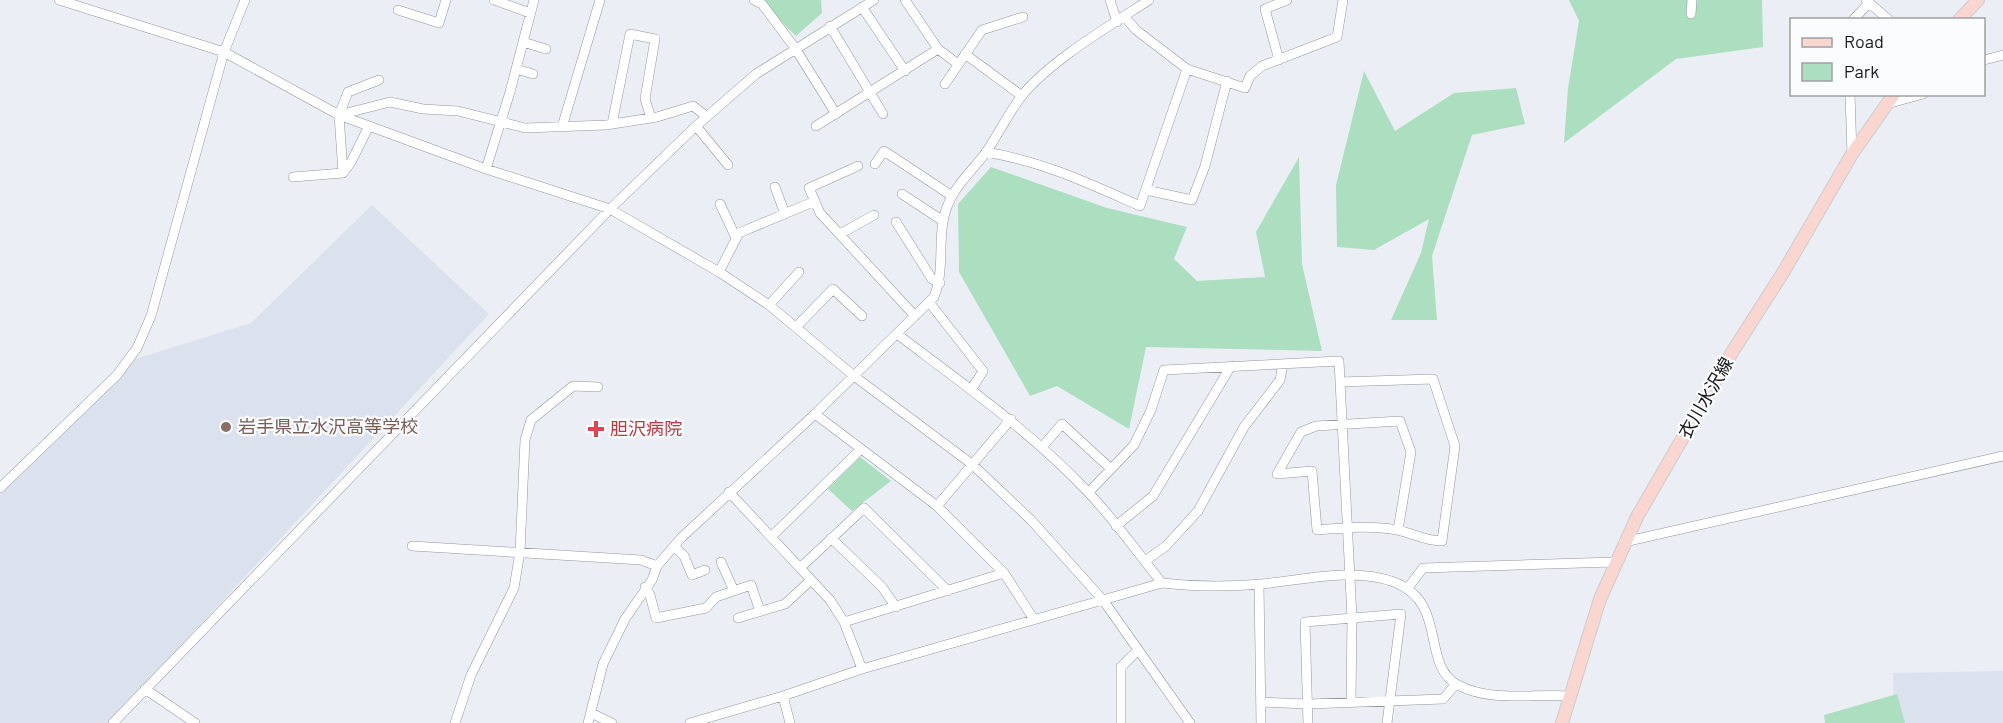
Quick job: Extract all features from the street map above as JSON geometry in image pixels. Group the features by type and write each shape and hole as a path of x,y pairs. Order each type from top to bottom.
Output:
{"main road":[{"path":"1961,18 1978,0"},
{"name":"衣川水沢線","path":"1562,723 1600,599 1624,542 1731,354 1784,271 1852,154 1890,99"}],"street":[{"path":"59,0 224,52 339,115 486,169 610,209 719,272 770,305 854,376 973,465 1031,520 1103,600 1190,723"},
{"path":"0,488 94,400 137,348 151,316 224,52 245,0"},
{"path":"398,10 438,23 446,0"},
{"path":"494,0 530,12"},
{"path":"486,169 534,0"},
{"path":"562,127 600,0"},
{"path":"754,0 762,4 795,48 836,114"},
{"path":"113,723 610,209 706,116 756,74 874,0"},
{"path":"905,0 938,49 958,64"},
{"path":"1110,0 1121,19 1187,69 1245,88 1250,76 1262,66 1337,37 1342,0"},
{"path":"588,723 603,664 625,619 657,566 729,492 815,414 929,302 940,283 943,221 952,196 986,152 1022,96 1050,68 1149,0"},
{"path":"1280,60 1264,9 1287,0"},
{"path":"1691,14 1692,0"},
{"path":"1854,18 1867,1 1887,18"},
{"path":"862,7 905,71"},
{"path":"945,84 982,30 1023,17"},
{"path":"830,26 883,114"},
{"path":"612,124 630,34 655,39 645,99 651,118"},
{"path":"523,42 546,49"},
{"path":"816,126 938,49"},
{"path":"965,54 1022,96"},
{"path":"1985,60 2003,55"},
{"path":"516,69 533,74"},
{"path":"986,152 1025,159 1057,169 1140,206 1187,69"},
{"path":"343,173 339,115 348,92 379,80"},
{"path":"1146,190 1192,200 1205,166 1227,81"},
{"path":"1850,96 1852,154"},
{"path":"1890,99 1910,96"},
{"path":"339,115 390,102 423,109 458,111 525,128 612,124 651,118 693,106 706,116"},
{"path":"293,177 343,173 369,126"},
{"path":"696,126 728,165"},
{"path":"875,164 884,151 952,196"},
{"path":"858,166 809,188 820,213 915,316"},
{"path":"775,187 785,214"},
{"path":"902,194 943,221"},
{"path":"719,272 739,233 815,201"},
{"path":"720,204 736,238"},
{"path":"840,234 874,215"},
{"path":"896,222 932,279 940,283"},
{"path":"770,305 799,272"},
{"path":"796,327 833,289 862,316"},
{"path":"929,302 983,371 971,390"},
{"path":"897,334 1011,419 1042,447 1089,492 1162,583"},
{"path":"1089,492 1134,445 1151,410 1164,370 1339,361 1352,618 1351,701"},
{"path":"1145,561 1166,546 1198,511 1244,427 1280,380 1283,364"},
{"path":"1116,526 1153,496 1231,366"},
{"path":"1340,382 1433,379 1455,446 1442,541 1428,541 1398,530 1346,528 1317,530 1312,471 1277,474 1301,432 1316,426 1400,421 1411,452 1398,530"},
{"path":"455,723 471,675 508,604 520,552 525,440 531,420 573,386 598,387"},
{"path":"815,414 937,506 1004,573 1033,618"},
{"path":"937,506 1011,419"},
{"path":"1042,447 1062,424 1111,469"},
{"path":"771,537 861,449"},
{"path":"1624,542 2003,456"},
{"path":"729,492 830,600 844,622 862,669"},
{"path":"800,568 864,508 948,591"},
{"path":"831,538 882,587 896,607"},
{"path":"412,546 641,560 657,566"},
{"path":"674,546 684,556 692,575 705,570"},
{"path":"721,562 734,591"},
{"path":"1407,589 1423,568 1615,562"},
{"path":"844,622 1004,573"},
{"path":"690,723 1033,618 1162,583 1200,588 1350,575 1384,579 1407,589 1424,606 1439,662 1456,684 1481,694 1571,696"},
{"path":"738,618 785,604 811,580"},
{"path":"1259,584 1261,723"},
{"path":"645,587 650,595 656,618 706,608 716,597 751,585 760,612"},
{"path":"1308,723 1305,622 1401,614 1387,723"},
{"path":"1121,723 1120,667 1138,650"},
{"path":"1261,702 1308,704 1443,699 1456,684"},
{"path":"145,689 182,720 195,723"},
{"path":"783,696 790,723"},
{"path":"591,713 612,723"}],"shaded area":[{"name":"岩手県立水沢高等学校","path":"372,205 489,314 109,723 0,723 0,494 135,359 251,323"},
{"path":"2003,671 2003,723 1894,723 1893,673"}],"green space":[{"path":"759,0 821,0 822,13 796,36"},
{"path":"1569,0 1762,0 1763,47 1676,59 1564,143 1568,88 1579,21"},
{"path":"1364,71 1395,131 1454,93 1516,88 1525,124 1472,135 1432,256 1437,320 1391,320 1421,253 1429,219 1374,250 1337,247 1336,185"},
{"path":"1299,157 1302,264 1322,351 1146,347 1129,429 1057,386 1030,396 959,272 958,204 991,167 1107,208 1187,227 1174,259 1197,281 1265,277 1256,232"},
{"path":"860,457 891,481 852,511 828,489"},
{"path":"1897,694 1905,723 1825,723 1824,715"}],"place":[{"name":"岩手県立水沢高等学校","path":"226,427"},
{"name":"胆沢病院","path":"596,429"}]}
